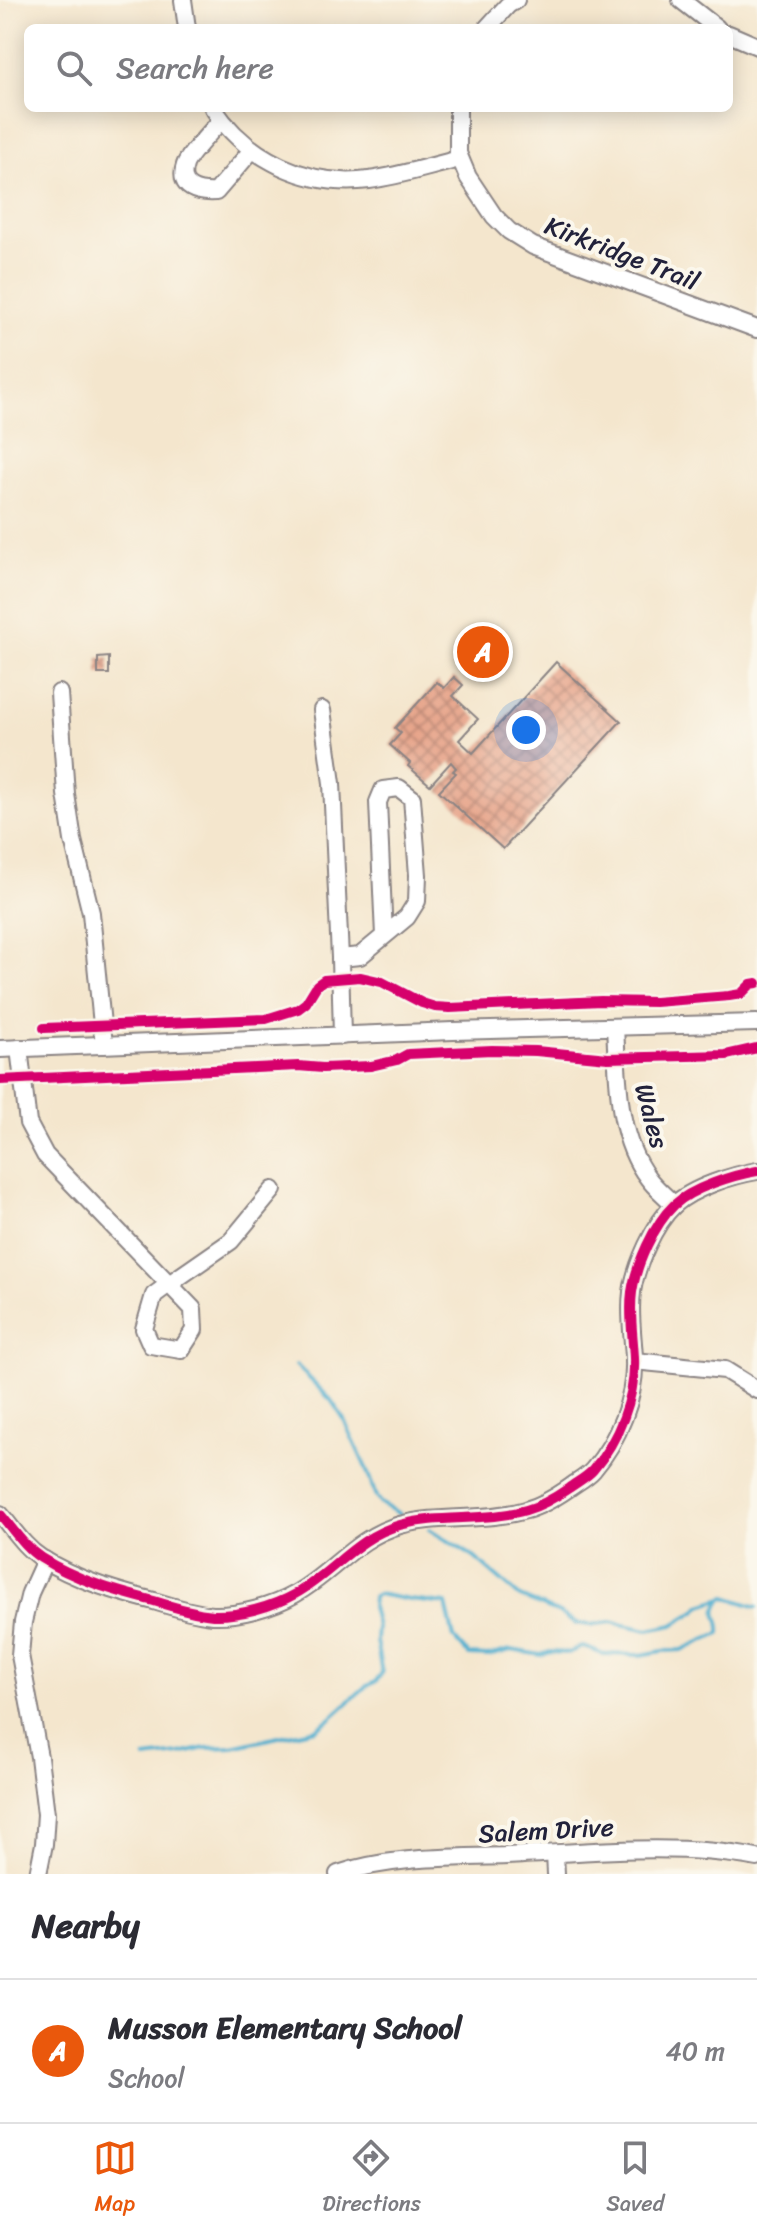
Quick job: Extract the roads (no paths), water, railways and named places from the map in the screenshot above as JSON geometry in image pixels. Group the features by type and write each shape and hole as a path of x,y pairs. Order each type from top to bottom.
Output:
{"street":[{"path":"183,0 186,24"},
{"path":"491,24 516,0"},
{"path":"681,0 712,24"},
{"path":"733,36 757,46"},
{"path":"252,150 216,192 199,193 188,185 184,176 185,164 217,114 252,150 286,169 322,180 349,182 396,175 460,159 458,112"},
{"name":"Kirkridge Trail","path":"460,159 494,216 509,231 533,246 757,329"},
{"path":"59,693 66,794 73,840 91,913 104,1045"},
{"path":"322,710 332,783 342,1036"},
{"path":"340,958 360,956 407,917 417,901 412,798 399,788 383,790 378,802 384,936"},
{"path":"0,1049 757,1023"},
{"name":"Wales","path":"615,1027 621,1112 630,1146 647,1178 674,1205"},
{"path":"19,1048 28,1123 45,1155 169,1284 231,1241 273,1190"},
{"path":"0,1514 25,1545 45,1560 98,1586 187,1611 215,1615 270,1605 296,1594 380,1530 411,1522 503,1515 528,1510 557,1497 592,1471 615,1437 630,1397 634,1361 632,1291 644,1249 674,1205 725,1178 757,1171"},
{"path":"634,1361 725,1370 757,1390"},
{"path":"38,1874 46,1814 20,1655 30,1593 45,1560"},
{"name":"Salem Drive","path":"338,1874 357,1868 424,1860 555,1854 687,1850 722,1851 757,1858"},
{"path":"555,1854 556,1874"}],"waterway":[{"path":"296,1365 331,1400 343,1418 380,1503 400,1514"},
{"path":"429,1529 474,1557 520,1597 576,1623 611,1622 648,1630 673,1625 701,1605 726,1597 757,1607"},
{"path":"145,1758 232,1747 316,1729 382,1673 372,1607 373,1597 377,1594 446,1604 454,1638 469,1655 488,1656 511,1650 541,1655 569,1653 582,1646 602,1654 640,1655 682,1650 720,1633 716,1609 721,1600"}],"place":[{"name":"Musson Elementary School","path":"483,652"}]}
